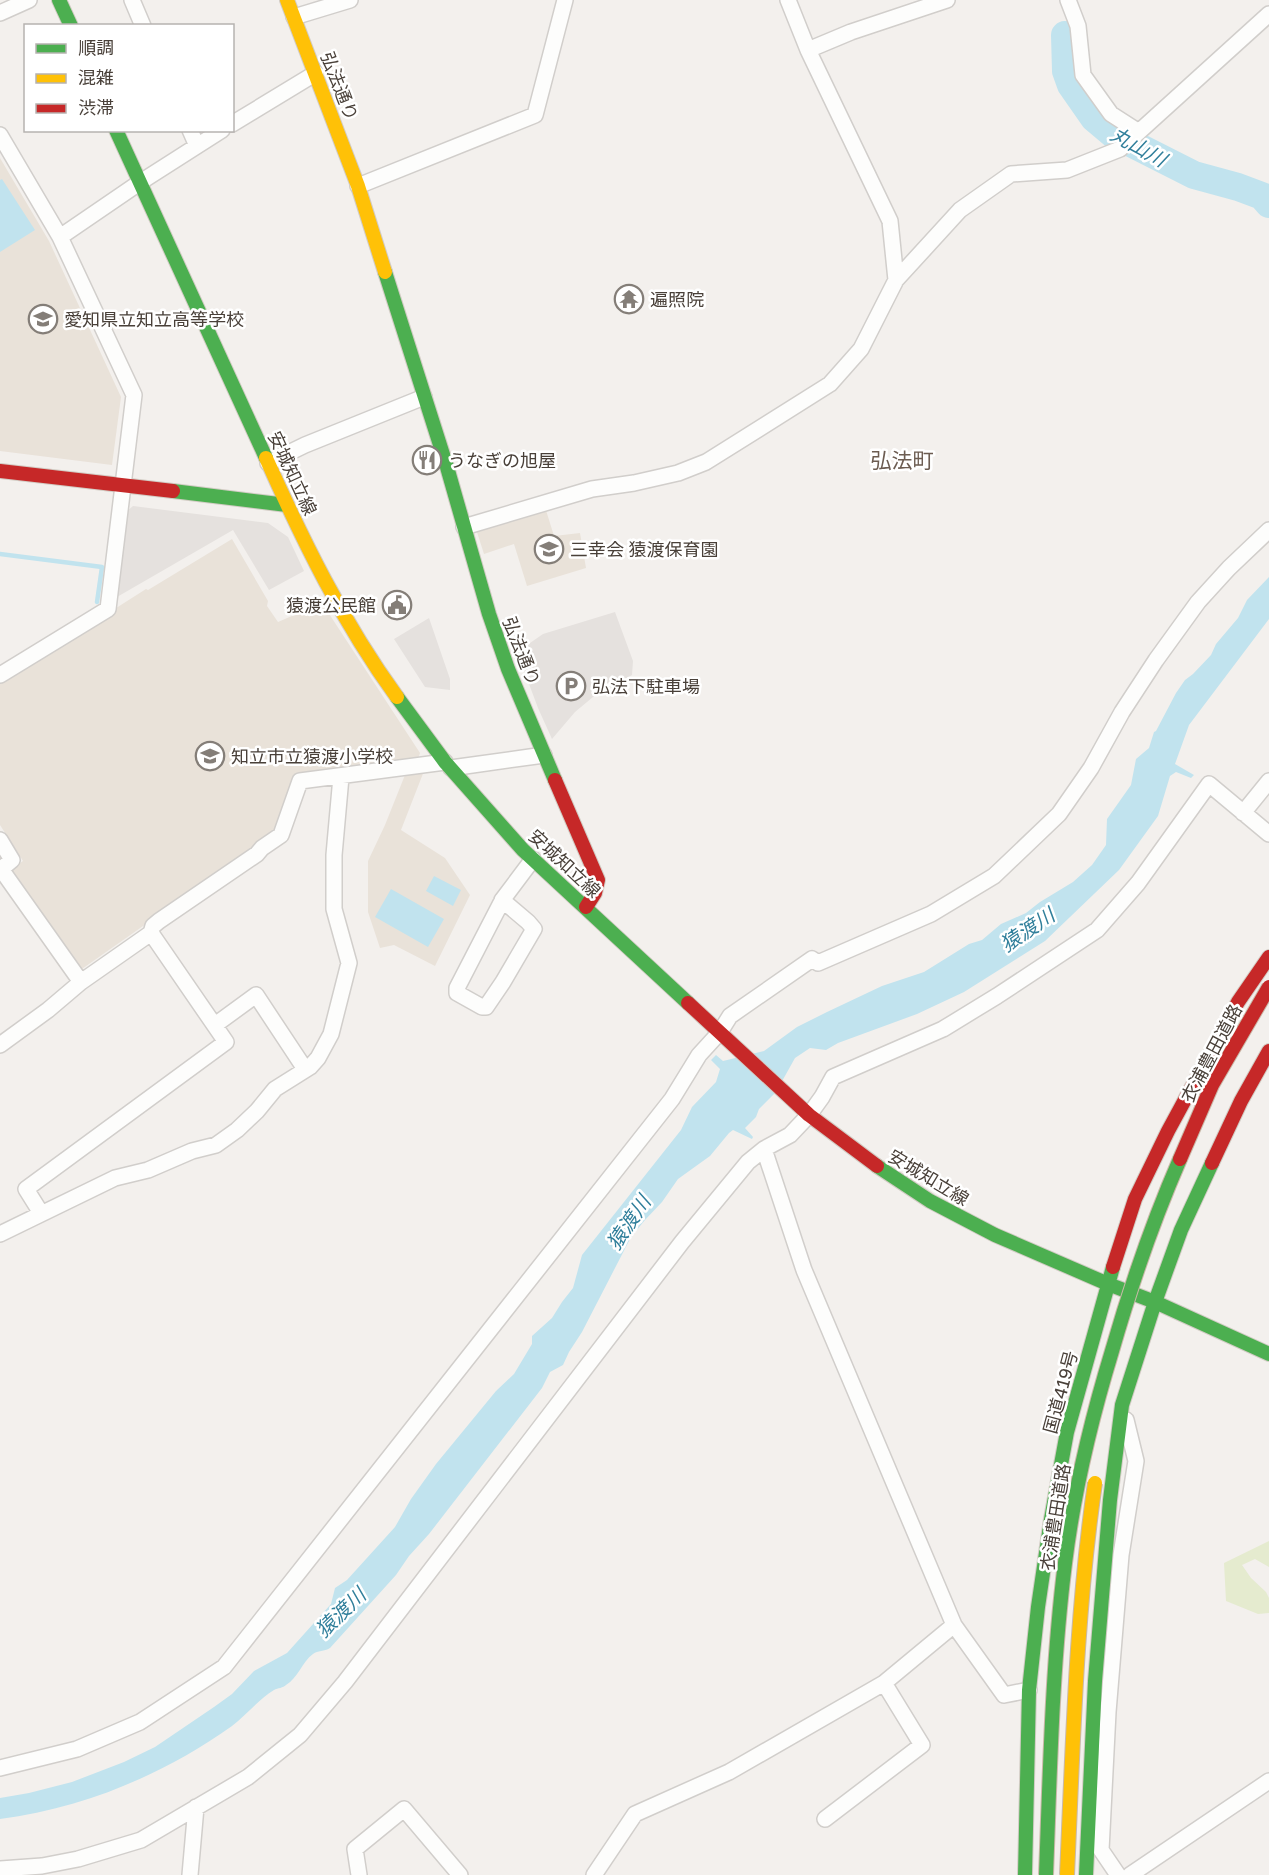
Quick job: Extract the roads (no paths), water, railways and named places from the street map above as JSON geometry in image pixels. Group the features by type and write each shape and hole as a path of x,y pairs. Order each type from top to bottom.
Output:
{"main road":[{"path":"59,0 69,24"},
{"name":"弘法通り","path":"287,0 358,186 423,398 447,467 489,614 508,669 598,880 595,893 585,907"},
{"name":"安城知立線","path":"117,132 287,505 330,592 379,672 448,765 523,850 806,1112 874,1164 930,1201 995,1235 1155,1302 1269,1354"},
{"path":"0,471 287,505"},
{"name":"国道419号","path":"1025,1875 1029,1690 1038,1607 1067,1432 1108,1284 1135,1199 1238,1002 1269,957"},
{"name":"衣浦豊田道路","path":"1046,1875 1055,1666 1065,1562 1080,1472 1096,1404 1134,1275 1171,1179 1212,1085 1269,987"},
{"path":"1086,1875 1095,1681 1110,1500 1122,1405 1181,1230 1241,1101 1269,1051"},
{"name":"衣浦豊田道路","path":"1186,1178 1210,1124"},
{"path":"1103,1434 1151,1267 1169,1223"},
{"name":"衣浦豊田道路","path":"1067,1875 1074,1708 1081,1611 1091,1509 1098,1467"}],"street":[{"path":"0,13 29,0"},
{"path":"132,0 142,24"},
{"path":"294,17 350,0"},
{"path":"358,186 535,115 565,0"},
{"path":"788,0 808,50 890,221 896,280"},
{"path":"808,50 850,32 947,0"},
{"path":"1068,0 1078,26 1083,75 1112,114 1138,132"},
{"path":"464,527 592,489 678,473 706,462 830,384 861,349 896,280 960,210 1011,174 1067,170 1120,149 1269,14"},
{"path":"234,123 316,73"},
{"path":"191,132 197,146"},
{"path":"60,237 219,132"},
{"path":"0,135 60,237 134,396 108,609 0,675"},
{"path":"268,463 305,444 423,398"},
{"path":"0,1768 78,1749 140,1722 224,1667 672,1099 699,1055 724,1035 730,1016 812,959 818,963 931,914 994,876 1059,814 1091,768 1122,712 1156,660 1198,602 1269,530"},
{"path":"0,1045 48,1010 81,982 151,933 153,926 159,921 281,835 300,781 544,755"},
{"path":"0,1234 116,1178 148,1170 216,1145 237,1130 275,1089 310,1067 325,1046 349,963 334,909 334,855 341,777"},
{"path":"1243,813 1269,781"},
{"path":"0,1869 42,1866 78,1859 141,1840 248,1777 300,1735 345,1682 682,1242 748,1162 764,1149 790,1135 806,1112 822,1097 833,1077 944,1029 1097,930 1138,884 1209,784 1269,834"},
{"path":"0,840 12,860 0,870 81,982"},
{"path":"502,900 534,929 503,982 486,1007 482,1007 457,993 457,988 502,900 533,859"},
{"path":"41,1213 26,1190 226,1042 151,933"},
{"path":"215,1024 256,995 305,1069"},
{"path":"764,1149 804,1270 954,1625 1004,1695 1029,1690"},
{"path":"1118,1875 1101,1850 1108,1712 1121,1555 1136,1461 1122,1405"},
{"path":"594,1875 635,1814 729,1772 884,1683 954,1625"},
{"path":"825,1819 922,1745 884,1683"},
{"path":"1134,1874 1269,1781"},
{"path":"190,1875 196,1808"},
{"path":"359,1875 355,1849 404,1809 460,1875"}],"water":[{"path":"2,179 35,230 0,252 0,180"},
{"name":"猿渡川","path":"1269,577 1269,619 1189,725 1175,764 1194,775 1191,778 1176,772 1170,776 1158,816 1119,870 1045,941 964,992 917,1014 838,1043 826,1050 810,1048 795,1058 776,1092 745,1128 753,1137 752,1139 733,1130 729,1133 710,1156 678,1179 662,1202 631,1237 563,1365 550,1372 542,1388 429,1534 396,1575 330,1648 313,1654 290,1682 268,1694 232,1726 178,1760 122,1787 92,1798 62,1807 0,1819 0,1798 72,1782 155,1747 232,1694 254,1671 287,1653 331,1604 335,1588 347,1580 395,1527 411,1499 436,1464 496,1391 514,1374 532,1344 532,1336 552,1318 573,1288 582,1255 681,1130 692,1107 716,1082 720,1069 711,1060 716,1055 723,1061 764,1051 797,1027 827,1012 882,986 924,972 969,944 982,940 1001,924 1026,913 1073,882 1092,865 1106,845 1107,819 1131,785 1136,759 1149,748 1154,732 1176,693 1185,680 1211,655 1216,644 1238,618 1247,600"},
{"path":"434,876 461,890 453,906 426,891"},
{"path":"391,889 444,919 428,947 375,917"}],"waterway":[{"name":"丸山川","path":"1065,35 1066,71 1071,85 1094,118 1113,134 1194,175 1262,196 1269,204"},
{"path":"0,554 102,567 97,602"}],"place":[{"name":"遍照院","path":"629,299"},
{"name":"愛知県立知立高等学校","path":"43,319"},
{"name":"うなぎの旭屋","path":"427,460"},
{"name":"三幸会 猿渡保育園","path":"549,549"},
{"name":"猿渡公民館","path":"397,605"},
{"name":"弘法下駐車場","path":"571,686"},
{"name":"知立市立猿渡小学校","path":"210,756"}],"district":[{"name":"弘法町","path":"902,460"}]}
